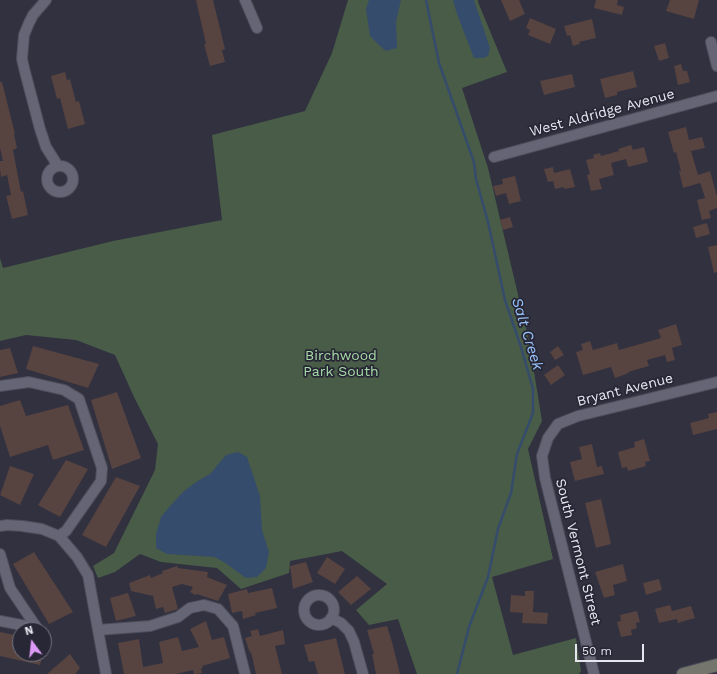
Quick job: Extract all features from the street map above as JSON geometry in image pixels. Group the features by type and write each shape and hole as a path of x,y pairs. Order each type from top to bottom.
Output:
{"main road":[{"path":"683,674 717,665"}],"street":[{"path":"46,0 40,6 29,23 24,35 22,58 46,147 58,166"},
{"path":"245,0 256,28"},
{"path":"711,42 717,66"},
{"name":"West Aldridge Avenue","path":"494,157 717,96"},
{"path":"0,386 29,382 64,390 79,398 102,468 101,481 66,531 59,536"},
{"name":"Bryant Avenue","path":"548,438 558,424 578,416 717,382"},
{"name":"South Vermont Street","path":"548,438 542,456 544,478 594,674"},
{"path":"0,526 22,526 42,529 59,536 77,557 88,575 106,674"},
{"path":"0,554 10,588 37,628 0,621"},
{"path":"98,630 150,626 178,617 190,608 204,605 218,609 233,626 245,674"},
{"path":"331,618 341,623 350,631 363,674"}],"green space":[{"name":"Birchwood Park South","path":"348,0 478,0 507,72 462,88 488,168 529,341 542,421 528,449 553,559 492,577 513,655 576,638 581,671 579,674 417,674 398,619 369,625 356,610 387,584 342,551 290,561 289,573 241,589 217,568 161,562 140,554 115,572 98,578 93,566 114,553 155,470 158,444 115,355 76,340 26,335 0,341 0,258 3,268 113,241 222,220 212,135 305,111 332,53"}],"water":[{"path":"369,0 401,0 396,22 397,48 386,51 370,36 366,9"},
{"path":"453,0 474,0 490,48 488,56 483,58 474,58"},
{"path":"238,452 247,457 260,496 262,530 269,552 266,568 257,577 246,578 224,562 214,557 167,554 156,548 156,534 161,517 171,505 183,492 210,474 226,455"}],"building":[{"path":"196,0 213,0 225,49 222,50 225,62 210,66 204,44 206,44"},
{"path":"501,0 519,0 525,14 510,21"},
{"path":"596,0 618,0 617,5 624,7 622,15 594,8"},
{"path":"670,0 699,0 694,19 666,11"},
{"path":"530,18 556,29 550,44 528,35 530,30 526,28"},
{"path":"592,19 596,38 579,42 580,44 573,46 570,35 567,36 564,26"},
{"path":"665,43 669,58 659,61 654,46"},
{"path":"681,64 683,71 687,71 690,82 678,85 674,66"},
{"path":"633,71 637,87 617,92 617,95 605,98 600,79"},
{"path":"65,72 67,80 70,79 76,102 79,101 85,124 68,129 60,98 57,99 51,76"},
{"path":"572,74 575,87 544,95 540,81"},
{"path":"0,82 2,82 15,134 17,148 13,150 21,192 23,191 28,215 12,219 6,196 11,195 7,175 1,177 0,170 0,161 3,161 0,148"},
{"path":"686,127 689,140 702,137 705,148 691,151 698,175 710,171 717,196 717,208 709,211 711,218 702,220 697,200 705,198 700,183 683,188 679,171 681,171 676,152 674,153 668,132"},
{"path":"631,145 633,150 644,147 648,162 628,167 626,159 611,163 614,175 599,179 602,189 591,191 587,175 590,174 586,160 594,158 593,155 600,153 601,156 619,151 618,149"},
{"path":"553,167 554,173 570,169 575,187 555,189 553,181 548,182 544,169"},
{"path":"515,176 521,201 509,204 506,193 496,196 493,186 503,184 502,179"},
{"path":"510,217 513,227 503,230 500,220"},
{"path":"707,223 710,234 696,238 693,227"},
{"path":"717,245 717,272 714,273 708,247"},
{"path":"676,324 682,345 672,348 675,360 667,362 665,355 647,360 649,366 628,372 629,373 615,378 611,367 583,375 576,352 583,350 581,344 590,341 593,350 617,343 619,350 661,338 658,330"},
{"path":"33,346 99,364 88,388 26,369"},
{"path":"558,346 564,355 555,360 550,352"},
{"path":"10,348 18,373 0,377 0,350"},
{"path":"558,365 565,375 551,385 544,375"},
{"path":"117,392 141,458 112,469 91,400"},
{"path":"20,400 26,416 68,405 84,450 53,460 48,445 10,457 0,426 0,406"},
{"path":"717,412 717,429 693,435 690,423 709,418 708,414"},
{"path":"644,439 650,461 645,462 646,466 628,471 627,467 622,468 618,452 635,447 634,442"},
{"path":"592,444 597,467 602,466 604,474 575,481 570,462 582,459 579,447"},
{"path":"66,460 88,469 60,517 38,505"},
{"path":"10,466 34,474 20,505 0,495"},
{"path":"116,477 140,486 106,547 82,535"},
{"path":"601,499 611,544 596,548 585,503"},
{"path":"34,552 73,612 52,622 48,622 13,564"},
{"path":"327,557 345,569 335,584 317,573"},
{"path":"306,562 313,582 293,589 290,566"},
{"path":"623,564 627,581 613,585 615,595 604,598 595,572"},
{"path":"177,566 178,568 208,572 207,577 227,585 218,601 197,594 195,595 190,592 193,587 182,584 172,587 178,609 165,613 163,607 156,609 153,596 131,591 129,583 150,575 151,578 163,573 162,571"},
{"path":"357,576 371,589 351,605 338,592"},
{"path":"659,579 662,590 646,595 643,583"},
{"path":"272,588 277,608 255,613 256,615 243,619 242,611 232,613 228,594 247,589 248,593"},
{"path":"525,591 534,591 533,612 548,613 547,624 522,623 523,613 510,612 511,595 525,596"},
{"path":"128,593 136,616 116,621 110,598"},
{"path":"670,605 672,611 691,606 695,618 678,623 677,619 659,623 655,609"},
{"path":"637,611 640,622 636,623 637,628 631,630 632,635 621,637 617,622 621,621 620,615"},
{"path":"206,621 212,640 224,637 230,658 202,666 202,673 196,674 194,674 193,670 176,674 124,674 118,643 139,639 143,667 163,663 159,642 178,637 182,651 199,647 190,629"},
{"path":"387,626 400,674 376,674 372,654 374,654 367,630"},
{"path":"258,629 260,636 283,630 285,644 275,646 282,674 256,674 251,652 250,653 245,638 252,636 250,631"},
{"path":"0,632 12,634 12,659 0,656"},
{"path":"336,638 345,674 318,674 314,661 309,662 304,645"},
{"path":"70,654 80,668 75,674 47,674"},
{"path":"27,662 41,662 40,665"}],"waterway":[{"name":"Salt Creek","path":"426,0 439,63 474,162 476,179 488,222 505,300 533,389 533,413 517,454 511,493 498,529 488,577 469,627 457,674"}]}
